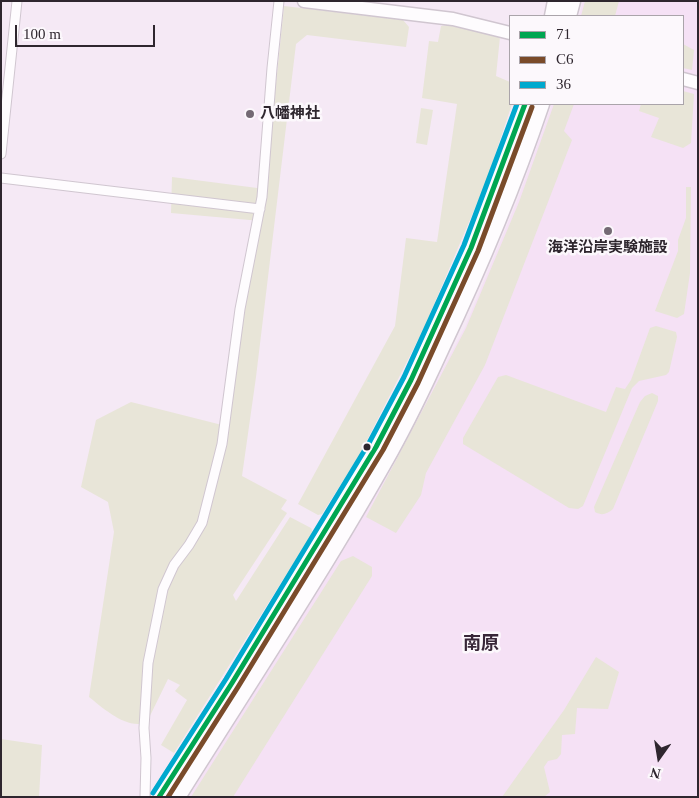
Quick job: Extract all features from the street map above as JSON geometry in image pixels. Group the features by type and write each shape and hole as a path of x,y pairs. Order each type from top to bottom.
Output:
{"highway":[{"path":"553,15 556,1"},
{"path":"568,15 572,1"},
{"path":"159,797 232,683 376,447 419,363 472,248 525,105"},
{"path":"177,797 339,537 390,450 424,385 484,252 513,184 541,105"}],"street":[{"path":"1,154 17,1"},
{"path":"145,797 146,758 144,728 148,663 160,601 167,578 202,523 222,444 240,309 264,180 279,1"},
{"path":"304,1 453,19 509,33"},
{"path":"684,79 698,83"},
{"path":"1,178 260,209"}],"shaded area":[{"path":"583,1 698,1 698,797 188,797 337,561 465,327 517,201 552,105 684,105 684,15 579,15"},
{"path":"585,1 619,1 615,15 581,15"},
{"path":"284,6 403,20 409,27 406,47 307,35 296,44 256,377 242,476 287,500 281,509 287,513 233,595 236,601 290,517 311,528 313,532 174,753 161,745 187,700 175,691 180,685 168,679 147,722 140,724 124,721 116,717 89,697 114,532 108,502 81,487 96,420 131,402 222,425 261,221 171,213 172,177 265,189"},
{"path":"447,25 500,37 496,76 509,82 509,105 512,105 486,182 424,328 360,454 322,514 318,515 298,504 395,326 406,238 437,242 457,104 422,98 429,41 438,42 441,26"},
{"path":"684,45 694,50 692,70 684,68"},
{"path":"684,91 694,94 691,143 683,148 651,137 659,118 639,111 641,105 684,105"},
{"path":"554,105 574,105 564,131 572,140 485,365 426,473 421,495 396,533 366,517 466,328 519,202"},
{"path":"421,108 433,110 427,145 416,143"},
{"path":"686,187 691,187 690,273 684,314 677,318 655,311 678,251 678,240 686,218"},
{"path":"656,326 676,332 677,337 669,372 666,375 639,381 632,388 583,506 578,509 569,508 463,444 463,438 498,377 506,375 606,412 616,387 625,389 631,380 650,328"},
{"path":"652,393 658,396 658,401 613,509 604,514 595,512 594,507 640,402 645,396"},
{"path":"353,556 372,567 372,576 233,797 191,797 341,561"},
{"path":"596,657 619,672 608,709 577,708 575,734 562,735 561,754 557,759 548,761 544,767 550,792 544,797 502,797 564,710"},
{"path":"1,739 42,745 39,797 1,797"}],"transit line":[{"name":"36","path":"153,793 226,679 369,443 404,377 464,245 517,105"},
{"name":"71","path":"159,797 232,683 376,447 411,380 471,248 525,105"},
{"name":"C6","path":"168,797 238,687 383,450 418,383 478,251 532,107"}],"place":[{"name":"八幡神社","path":"250,114"},
{"name":"海洋沿岸実験施設","path":"608,231"}],"district":[{"name":"南原","path":"481,644"}]}
